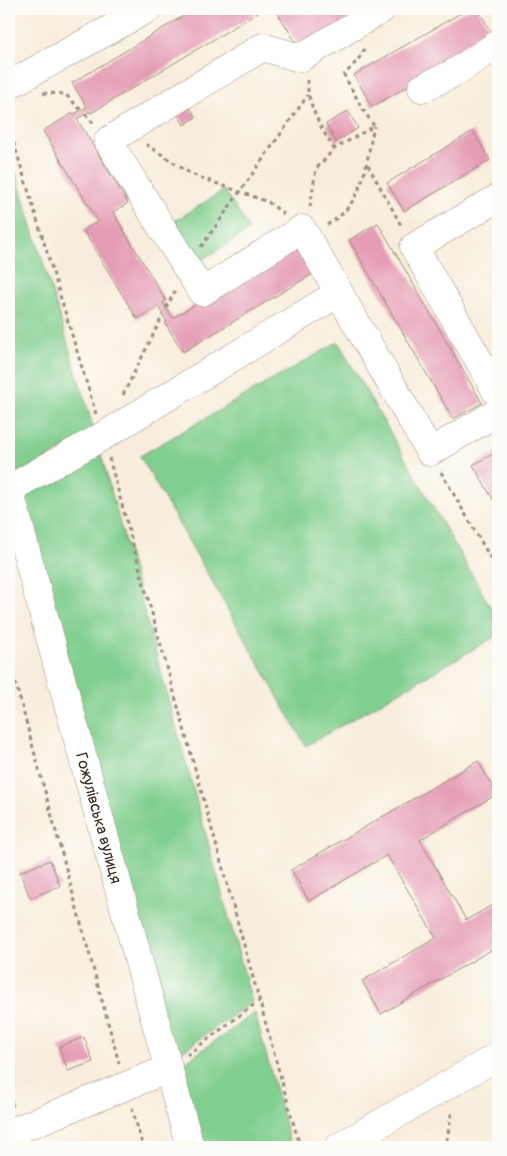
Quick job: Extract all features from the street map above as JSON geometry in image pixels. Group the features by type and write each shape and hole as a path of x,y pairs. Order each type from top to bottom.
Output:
{"street":[{"path":"9,85 147,9"},
{"path":"382,9 300,58 262,47 108,141 202,292 302,229 430,452 498,412"},
{"path":"422,88 454,74 498,44"},
{"path":"498,198 414,247 498,394"},
{"path":"9,489 103,436 339,293"},
{"name":"Гожулівська вулиця","path":"9,489 190,1147"},
{"path":"339,1147 498,1056"},
{"path":"9,1133 168,1069"}],"path":[{"path":"144,142 191,174 268,202 302,229 325,226 338,219 359,190 367,164 374,126 344,75 358,60 370,41"},
{"path":"310,52 307,74 308,95 334,150"},
{"path":"37,92 64,94 82,110"},
{"path":"187,268 308,95"},
{"path":"302,229 312,202 316,169 334,150 374,126"},
{"path":"9,127 103,436 300,1147"},
{"path":"367,164 414,247"},
{"path":"120,402 163,315"},
{"path":"430,452 498,571"},
{"path":"9,659 143,1147"},
{"path":"168,1069 259,1001"},
{"path":"442,1147 447,1139 454,1102"}],"green space":[{"path":"9,151 95,433 13,476 9,460"},
{"path":"224,190 250,230 200,261 175,221"},
{"path":"338,342 498,620 498,635 306,746 140,456"},
{"path":"100,451 252,1002 174,1057 21,499"},
{"path":"255,1013 291,1147 201,1147 178,1067"}],"building":[{"path":"195,9 264,9 91,113 89,112 77,119 128,203 113,212 166,301 163,303 173,318 301,241 319,270 183,352 165,323 167,322 158,306 137,319 83,230 98,221 43,131 87,107 72,83"},
{"path":"275,9 349,9 353,15 300,49"},
{"path":"468,9 478,9 493,36 372,107 354,75"},
{"path":"185,100 196,117 184,125 173,108"},
{"path":"348,111 358,128 336,142 326,124"},
{"path":"473,131 490,160 404,211 387,183"},
{"path":"378,223 482,403 453,419 349,240"},
{"path":"498,451 498,508 473,465"},
{"path":"478,761 497,794 420,840 466,920 498,902 498,946 381,1014 362,981 436,938 387,855 309,901 291,870"},
{"path":"50,860 60,886 30,898 20,872"},
{"path":"84,1037 93,1062 68,1071 59,1047"},
{"path":"9,1094 14,1106 9,1108"}]}
